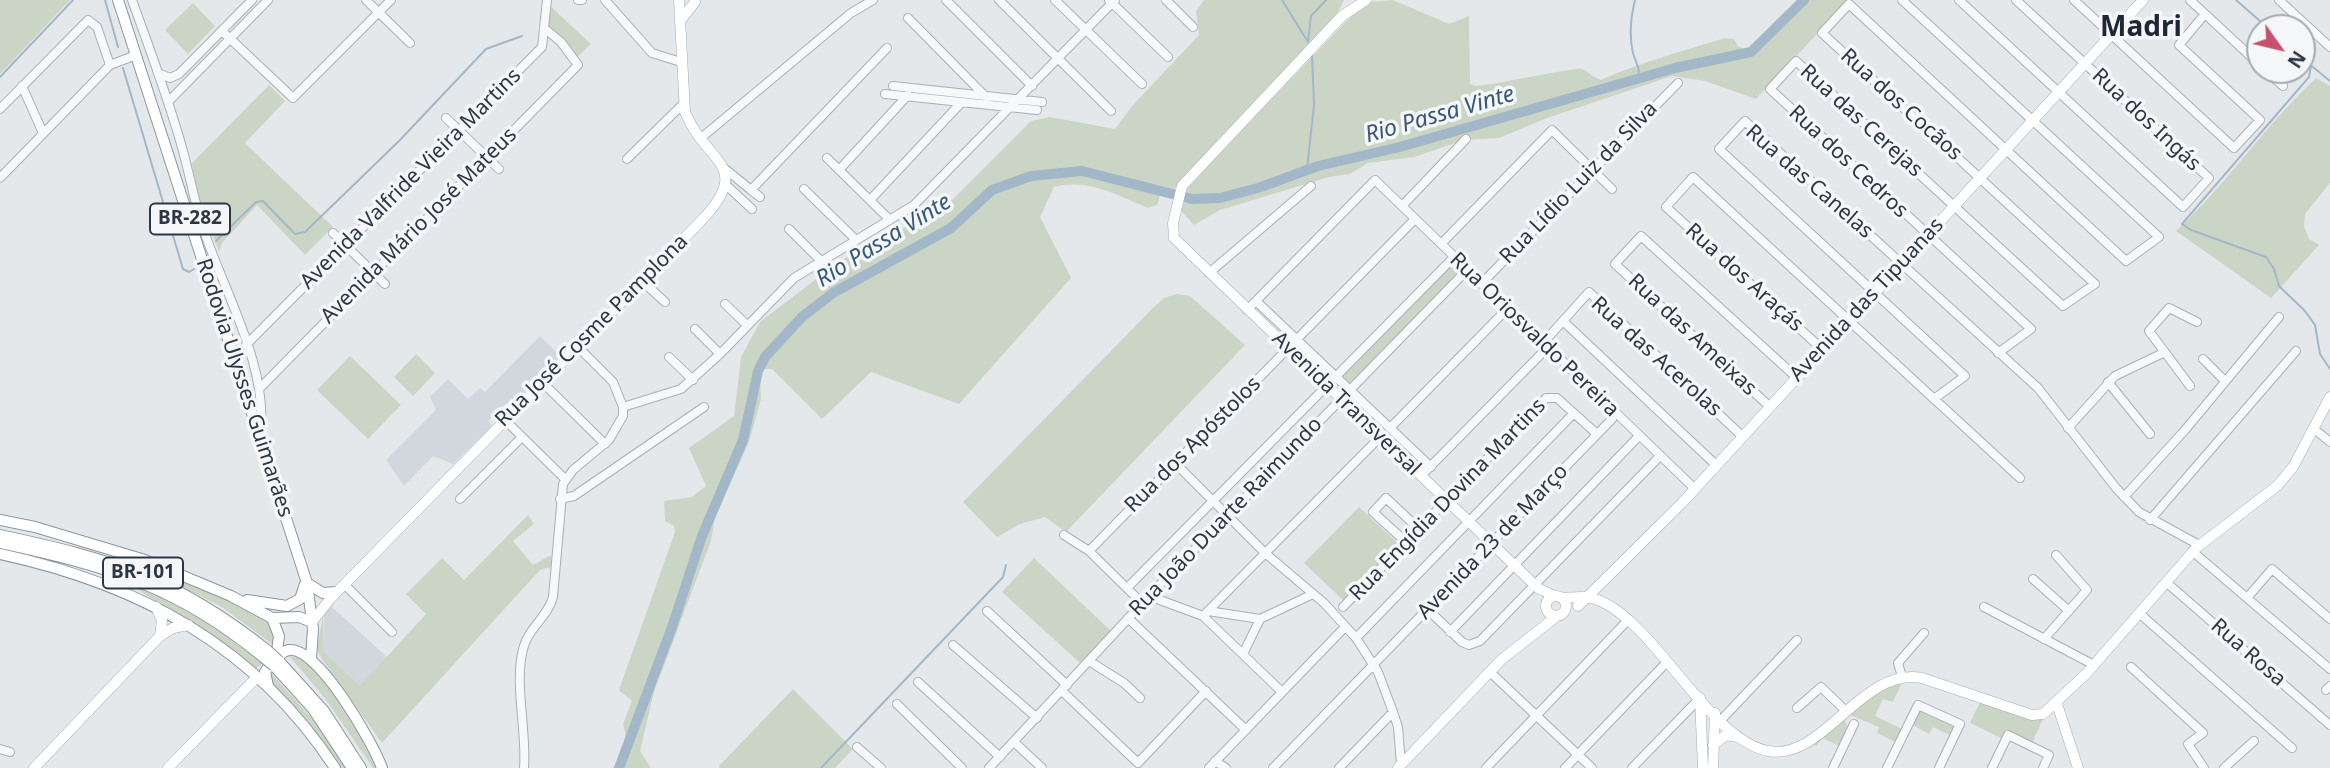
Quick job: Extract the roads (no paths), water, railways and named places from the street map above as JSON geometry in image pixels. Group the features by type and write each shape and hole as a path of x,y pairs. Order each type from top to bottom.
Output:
{"highway":[{"name":"Rodovia Ulysses Guimarães","path":"118,0 306,580 312,622 311,659"},
{"path":"2,521 87,554"},
{"path":"2,521 134,556 231,596 272,618 294,617 312,622"},
{"name":"BR-101","path":"0,535 87,554 133,569 194,598 272,657 324,711 361,768"},
{"name":"BR-101","path":"0,543 81,560 138,580 212,618 272,657 313,709 352,768"},
{"path":"0,554 95,579 155,605 188,625 268,686 301,722 335,768"},
{"path":"23,559 57,563 138,580"},
{"path":"231,596 287,606 302,595 306,580 323,593 337,592"},
{"path":"294,617 311,607"},
{"path":"272,618 279,636 272,657"},
{"path":"246,667 257,670 284,646 304,646 312,639"},
{"path":"268,686 265,672 285,651 300,652 311,659 363,728 382,768"},
{"path":"324,711 367,768"}],"main road":[{"path":"679,0 684,103 689,121 724,168 726,184"},
{"path":"1342,16 1350,0"},
{"path":"1342,16 1366,0"},
{"path":"680,22 695,1"},
{"name":"Avenida das Tipuanas","path":"1578,606 1592,595 1694,488 2059,92 2138,2"},
{"name":"Avenida Transversal","path":"1342,16 1182,186 1172,228 1174,238 1537,587 1558,597"},
{"name":"Rua José Cosme Pamplona","path":"312,622 337,592 504,419 706,216 726,184"},
{"path":"1713,745 1726,735 1738,737 1767,751 1790,750 1886,682 1902,677 1930,680 2032,715 2048,712 2094,665 2196,548 2277,486 2293,467 2329,400"},
{"name":"Avenida Transversal","path":"1537,587 1546,607"},
{"name":"Rua José Cosme Pamplona","path":"311,607 337,592"},
{"path":"1534,631 1550,598 1592,595 1628,620 1738,737"},
{"path":"1558,597 1565,604 1561,614"},
{"path":"155,605 162,621 160,636"},
{"path":"1400,767 1490,672 1534,631 1578,606 1598,605 1612,609"},
{"path":"1546,607 1561,614"},
{"path":"34,768 160,636 173,628 188,625"},
{"path":"168,768 257,677"},
{"path":"1700,698 1703,768"},
{"path":"2057,704 2061,723 2078,768"},
{"path":"2048,712 2061,723"},
{"path":"1713,768 1713,745 1718,717"}],"street":[{"path":"132,0 168,102 190,188 260,388 264,411 260,439"},
{"path":"158,73 170,78 179,74 253,0"},
{"path":"168,102 268,0"},
{"path":"366,0 410,43"},
{"path":"222,30 293,98 391,0"},
{"name":"Avenida Valfride Vieira Martins","path":"246,345 542,47 547,0"},
{"path":"605,0 652,53 681,62"},
{"path":"701,138 851,13 873,0"},
{"path":"946,0 1032,86"},
{"path":"999,0 1111,111"},
{"path":"1055,0 1142,84"},
{"path":"1166,0 1193,27"},
{"path":"1902,0 2159,237 2126,261 2006,149"},
{"path":"1959,0 2059,92"},
{"path":"2016,0 2084,63"},
{"path":"2074,0 2234,148 2260,120 2179,45 2205,14"},
{"path":"2190,0 2246,52"},
{"path":"2279,0 2330,47"},
{"path":"623,407 672,393 693,380 786,285 914,205 1112,1 1168,57"},
{"name":"Rua dos Cocãos","path":"1954,206 2063,306 2095,284 1822,33 1849,4 2006,149"},
{"path":"908,18 986,97"},
{"path":"0,109 88,20 97,27 110,65"},
{"name":"Avenida Mário José Mateus","path":"260,388 578,65 561,42 544,28"},
{"path":"751,190 887,48"},
{"path":"0,178 110,65 136,55"},
{"name":"Rua das Cerejas","path":"1770,89 1796,61 1954,206"},
{"name":"Rua dos Ingás","path":"2059,92 2183,207 2209,178 2084,63"},
{"name":"Rua Lídio Luiz da Silva","path":"1481,284 1678,83"},
{"path":"22,86 43,133"},
{"path":"885,94 909,93 986,97 1040,106 1009,109 960,104 909,93 893,86"},
{"name":"Rua dos Cedros","path":"1770,89 2031,329 1998,353"},
{"path":"839,170 909,93"},
{"path":"627,159 684,103"},
{"path":"870,200 960,104"},
{"path":"446,118 499,169"},
{"name":"Rua das Canelas","path":"1875,292 1719,149 1745,121 1901,263"},
{"path":"1441,244 1552,130 1612,189"},
{"path":"1402,206 1466,139"},
{"path":"827,158 890,220"},
{"path":"724,168 760,197"},
{"name":"Rua dos Araçás","path":"1822,349 1666,207 1693,177 1848,320"},
{"name":"Rua Oriosvaldo Pereira","path":"1256,301 1375,180 1694,488"},
{"path":"726,184 752,209"},
{"path":"1209,273 1311,186"},
{"path":"804,189 856,240"},
{"name":"Rua dos Apóstolos","path":"1088,551 1415,219"},
{"path":"789,229 821,261"},
{"path":"333,233 385,284"},
{"name":"Rua das Ameixas","path":"1769,406 1615,264 1641,236 1796,377"},
{"path":"1128,588 1454,257"},
{"path":"1901,263 2038,388 2124,497 2150,520 2189,537 2196,548 2247,598 2330,669"},
{"name":"Rua João Duarte Raimundo","path":"989,768 1145,599 1467,270"},
{"path":"642,281 665,302"},
{"name":"Rua das Acerolas","path":"1421,476 1545,346 1589,292 1742,436"},
{"path":"1875,292 1965,376 1934,399"},
{"path":"1247,310 1256,301 1430,467"},
{"path":"725,304 747,326"},
{"path":"1390,428 1507,309"},
{"path":"2190,386 2149,331 2166,309 2172,309 2197,322"},
{"path":"2124,497 2185,430 2279,317"},
{"path":"1848,320 2020,478"},
{"path":"1563,321 1716,464"},
{"path":"695,330 720,354"},
{"path":"524,768 522,655 528,636 552,603 560,499 565,479 605,443 620,425 623,407 613,382 576,345"},
{"path":"2150,520 2296,351"},
{"path":"2068,428 2108,382 2163,353"},
{"path":"669,357 693,380"},
{"path":"2203,359 2224,380"},
{"path":"541,381 605,443"},
{"path":"2108,382 2150,435"},
{"name":"Rua Engídia Dovina Martins","path":"1343,607 1546,397 1553,396 1574,413"},
{"path":"560,499 574,496 704,407"},
{"path":"1356,638 1574,413 1597,434"},
{"path":"504,419 565,479"},
{"name":"Avenida 23 de Março","path":"1273,768 1612,419"},
{"path":"2313,428 2330,442"},
{"path":"1450,632 1639,436"},
{"path":"460,499 522,437"},
{"path":"1205,614 1380,437"},
{"path":"1427,609 1462,642 1474,644 1537,587 1660,456"},
{"path":"1175,463 1265,553 1313,594 1356,638 1374,664 1393,712 1398,727 1400,767"},
{"path":"1406,542 1373,512 1381,501 1386,498 1419,529"},
{"path":"1064,535 1088,551 1128,588 1145,599 1205,614 1260,619 1313,594"},
{"path":"2044,639 2087,590 2056,555"},
{"path":"2247,598 2272,569 2330,619"},
{"path":"2033,579 2069,611"},
{"name":"Rua Rosa","path":"2166,582 2329,723"},
{"path":"337,592 392,632"},
{"path":"1984,607 2094,665"},
{"path":"987,611 1065,688 1138,766 1206,691"},
{"path":"2139,613 2292,748"},
{"path":"1205,614 1282,692"},
{"path":"1128,618 1246,730"},
{"path":"1243,654 1260,619"},
{"path":"1486,768 1628,620"},
{"path":"1212,765 1345,627"},
{"path":"1902,677 1898,663 1924,633"},
{"path":"1718,717 1797,640"},
{"path":"953,645 1037,718"},
{"path":"1089,661 1124,683 1140,698"},
{"path":"1565,768 1666,663"},
{"path":"2131,667 2203,733 2188,744 2204,768"},
{"path":"1490,672 1592,768"},
{"path":"918,682 1000,757"},
{"path":"1797,708 1821,687 1846,711"},
{"path":"1632,768 1700,698"},
{"path":"897,704 962,768"},
{"path":"1887,768 1918,705 1960,724 1939,768"},
{"path":"1339,768 1393,712"},
{"path":"1833,768 1854,724"},
{"path":"1992,768 2008,735 2049,755 2043,768"},
{"path":"2224,768 2253,741"},
{"path":"1014,742 1042,768"},
{"path":"857,747 881,768"},
{"path":"0,748 10,752"},
{"path":"1212,765 1226,768"}],"waterway":[{"path":"0,77 73,0"},
{"path":"105,0 118,47"},
{"path":"1282,0 1308,42"},
{"path":"1308,42 1311,16 1326,0"},
{"path":"1635,0 1631,33 1633,53 1639,70 1637,81"},
{"name":"Rio Passa Vinte","path":"619,768 672,627 702,536 743,440 758,371 765,357 802,317 833,293 951,228 992,190 1031,176 1082,171 1192,199 1220,198 1258,188 1318,166 1400,147 1675,68 1751,52 1804,0"},
{"path":"2236,0 2252,14"},
{"path":"216,241 256,202 263,201 295,234 305,232 399,141 486,49 522,36"},
{"path":"1307,169 1314,105 1312,55"},
{"path":"123,68 183,269 189,272 194,269"},
{"path":"2316,70 2330,81"},
{"path":"2303,84 2182,224 2191,230 2266,257 2274,269 2279,286 2305,311 2315,325 2320,354 2330,369"},
{"path":"821,768 1003,577 1006,565"}],"district":[{"name":"Madri","path":"2141,28"}]}
